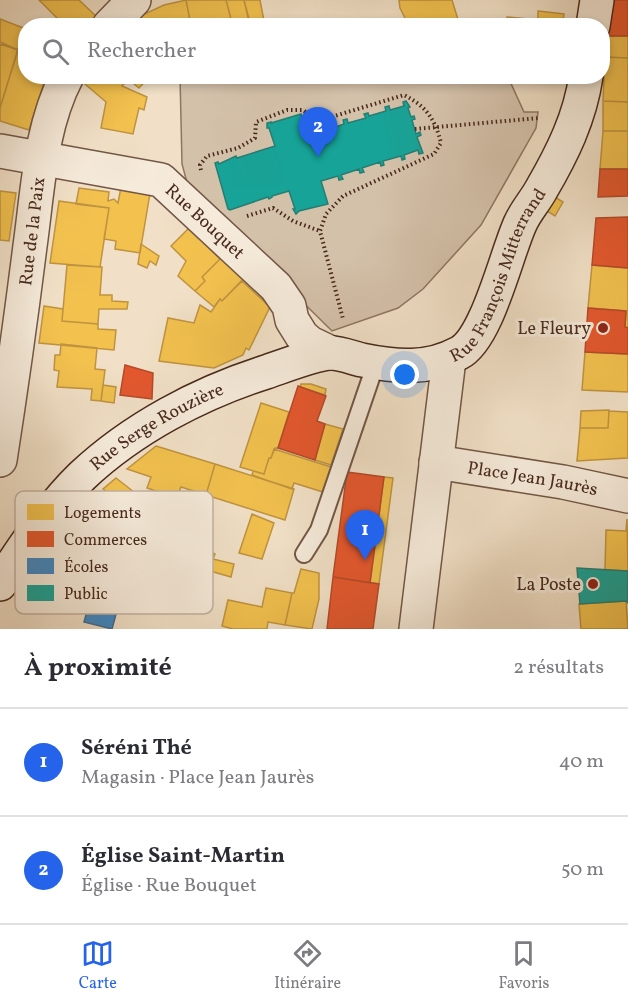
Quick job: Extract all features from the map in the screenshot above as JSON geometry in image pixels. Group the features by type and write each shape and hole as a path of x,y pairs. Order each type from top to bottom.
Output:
{"street":[{"path":"117,18 134,0"},
{"path":"594,18 597,0"},
{"name":"Rue de la Paix","path":"0,460 5,400 45,138 63,84"},
{"name":"Rue François Mitterrand","path":"338,340 376,363 423,367 463,352 474,340 483,324 521,221 542,189 571,134 585,84"},
{"name":"Rue Bouquet","path":"0,151 160,180 276,287 289,306 292,320 302,336 310,343 338,340"},
{"name":"Rue Serge Rouzière","path":"69,491 81,477 118,446 169,414 338,340"},
{"path":"416,629 449,359"},
{"name":"Place Jean Jaurès","path":"436,462 563,482 628,496"},
{"name":"Rue Serge Rouzière","path":"1,581 15,561"}],"lane":[{"path":"304,554 319,530 376,363"}],"path":[{"path":"203,175 200,165 207,156 238,148 255,138 256,122 287,110 303,110 318,121 404,95 420,103 437,128 441,143 434,154 343,196 327,214 320,231 338,340"},
{"path":"415,129 537,118 544,120"},
{"path":"243,217 273,208 293,221 320,231"}],"shaded area":[{"path":"180,84 511,84 524,112 538,112 536,128 481,225 423,289 398,308 332,331 189,190 182,164"}],"building: Logements":[{"path":"39,0 79,0 98,18 57,18"},
{"path":"186,0 189,18 137,18 138,17 164,5"},
{"path":"186,0 226,0 231,18 189,18"},
{"path":"226,0 244,0 249,18 231,18"},
{"path":"244,0 260,0 263,18 248,18"},
{"path":"399,0 452,0 458,18 405,18"},
{"path":"538,11 564,14 563,18 538,18"},
{"path":"0,19 18,26 18,50 0,42"},
{"path":"610,36 628,36 628,58 610,57"},
{"path":"0,44 18,50 0,108"},
{"path":"18,49 18,84 43,84 29,130 0,121 0,108"},
{"path":"610,57 628,58 628,102 603,101 604,84 610,84"},
{"path":"85,84 124,84 122,86 147,97 144,110 139,108 133,134 101,128 106,102"},
{"path":"603,101 628,102 628,131 603,131"},
{"path":"603,131 628,131 628,169 600,169"},
{"path":"121,187 150,193 140,253 115,249 116,241 104,239 109,208 76,204 79,188 109,192 108,201 114,199 118,203"},
{"path":"0,191 16,193 9,241 0,240"},
{"path":"555,197 563,202 555,216 547,211"},
{"path":"59,201 109,208 100,267 50,263"},
{"path":"189,228 220,259 202,277 205,281 195,291 178,276 186,261 171,246"},
{"path":"141,244 159,256 156,265 150,261 147,268 138,264"},
{"path":"224,255 246,276 214,307 195,291 205,281 202,277"},
{"path":"67,265 102,267 100,295 112,295 112,301 128,302 127,309 99,309 98,324 62,321"},
{"path":"592,265 628,268 628,328 625,327 626,311 588,308"},
{"path":"242,281 270,307 249,350 246,348 243,355 214,368 159,361 168,318 194,323 200,305 211,312 220,299 222,301"},
{"path":"44,306 63,309 62,321 98,324 98,329 116,330 114,350 39,343"},
{"path":"61,344 97,348 95,369 105,370 101,401 91,400 92,389 57,387 59,371 54,370 55,355 60,355"},
{"path":"585,352 628,354 628,392 582,390"},
{"path":"301,384 311,384 326,389 325,395 300,387"},
{"path":"103,385 116,387 114,403 101,401"},
{"path":"261,403 289,412 278,448 275,448 269,458 264,474 240,467"},
{"path":"609,410 608,428 580,428 581,411"},
{"path":"609,411 628,412 628,458 577,461 580,428 608,428"},
{"path":"325,424 343,429 331,465 315,460"},
{"path":"156,446 215,464 207,491 194,491 181,487 180,491 156,491 147,488 151,477 127,469"},
{"path":"274,449 331,467 323,492 294,483 292,489 252,475 253,471 264,474"},
{"path":"215,464 294,489 285,520 213,497 213,491 207,491"},
{"path":"384,477 393,478 379,584 370,583"},
{"path":"116,478 133,491 106,491 103,489"},
{"path":"252,514 274,523 262,559 239,553"},
{"path":"627,519 628,571 605,570 606,530 626,531"},
{"path":"213,559 234,564 231,577 213,572"},
{"path":"301,569 319,573 319,599 312,629 285,625 292,593 294,593"},
{"path":"266,588 292,593 285,625 268,622 267,629 233,629 222,626 228,600 262,607"},
{"path":"626,601 628,629 581,629 579,604"}],"building: Commerces":[{"path":"608,0 628,0 628,36 610,36 610,18 607,18"},
{"path":"600,169 628,169 628,196 598,197"},
{"path":"628,217 628,268 592,265 596,218"},
{"path":"588,308 626,311 628,354 585,352"},
{"path":"125,365 153,373 152,399 120,395"},
{"path":"298,386 326,396 317,421 325,424 315,460 278,448"},
{"path":"347,472 384,477 370,583 333,577"},
{"path":"333,577 379,584 373,629 327,629"}],"building: Écoles":[{"path":"86,614 116,614 112,629 84,622"}],"building: Public":[{"path":"406,101 410,107 408,108 411,117 414,116 415,119 412,120 416,134 420,132 421,135 417,137 423,153 419,154 418,150 404,155 405,159 402,160 401,156 383,161 384,165 381,166 380,162 362,168 364,172 360,173 359,169 341,175 343,179 339,180 338,176 321,181 328,204 299,211 296,214 289,191 269,199 268,197 228,209 215,163 219,164 236,156 237,158 275,146 267,123 301,114 307,136 324,131 322,127 326,126 327,130 344,124 343,120 347,119 348,123 366,118 364,114 368,113 369,116 386,111 385,107 389,106 390,110 404,106 403,102"},
{"path":"577,568 628,571 628,603 626,601 580,604"}],"place":[{"name":"Église Saint-Martin","path":"318,157"},
{"name":"Le Fleury","path":"603,328"},
{"name":"Séréni Thé","path":"365,560"},
{"name":"La Poste","path":"593,584"}]}
